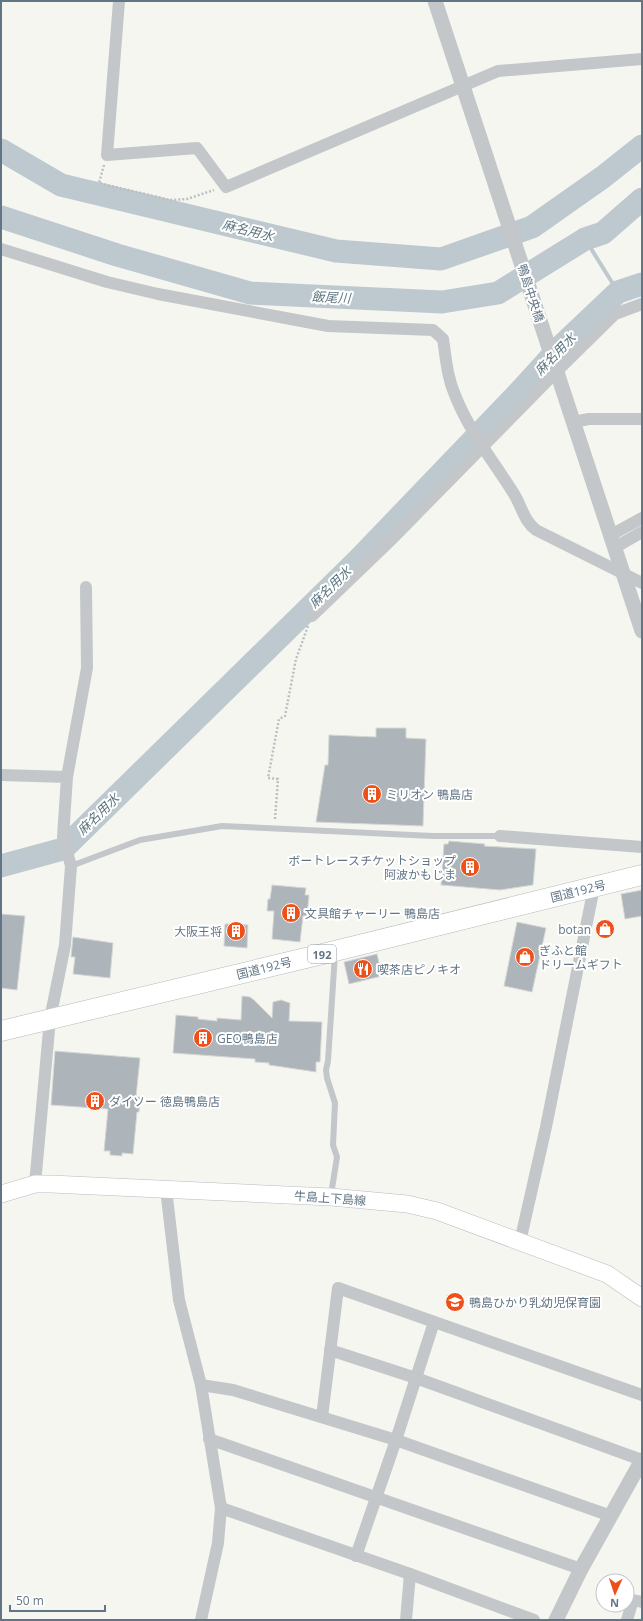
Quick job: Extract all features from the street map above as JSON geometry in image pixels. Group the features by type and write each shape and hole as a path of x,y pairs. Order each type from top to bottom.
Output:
{"highway":[{"name":"国道192号","path":"1,1031 335,951 642,875"}],"main road":[{"name":"牛島上下島線","path":"1,1194 34,1184 331,1197 407,1204 437,1211 607,1274 642,1298"}],"street":[{"path":"119,1 107,155 196,148 226,187 498,71 642,59"},
{"name":"鴨島中央橋","path":"434,1 573,422 614,541 642,630"},
{"path":"1,249 107,282 158,294 320,324 433,330 443,339 448,373 453,390 472,430 518,501 529,525 536,530 642,583"},
{"path":"312,616 389,542 555,367 615,314 642,304"},
{"path":"573,422 589,419 642,419"},
{"path":"614,541 642,518"},
{"path":"614,541 642,532"},
{"path":"34,1184 50,1019 65,945 71,866 63,837 67,777 87,668 86,587"},
{"path":"1,775 67,777"},
{"path":"500,836 642,847"},
{"path":"520,1242 546,1127 594,887"},
{"path":"166,1189 179,1300 201,1385 221,1508 218,1543 201,1620"},
{"path":"322,1417 338,1288 642,1395"},
{"path":"356,1556 396,1440 434,1322"},
{"path":"330,1350 416,1378 642,1460 582,1569 556,1620"},
{"path":"201,1385 233,1390 396,1440 611,1516"},
{"path":"209,1439 582,1569"},
{"path":"221,1508 410,1574 534,1620"},
{"path":"406,1620 410,1574"},
{"path":"627,1620 633,1600 642,1602"}],"lane":[{"path":"71,866 140,840 222,826 433,836 500,836"},
{"path":"331,1197 337,1157 333,1145 335,1103 326,1070 328,1061 335,951"}],"path":[{"path":"107,155 99,182 170,200 187,199 226,187"},
{"path":"274,828 278,779 268,778 278,719 285,716 296,659 312,616"}],"building":[{"name":"ミリオン 鴨島店","path":"376,728 406,728 406,738 426,739 423,826 316,822 325,765 328,765 329,735 376,737"},
{"name":"ボートレースチケットショップ 阿波かもじま","path":"449,841 485,844 484,846 536,849 533,885 500,890 441,885 444,844 448,844"},
{"name":"文具館チャーリー 鴨島店","path":"272,885 306,888 305,895 309,895 307,916 303,916 300,942 272,939 274,911 267,911 268,899 270,899"},
{"path":"642,890 642,916 625,919 621,894"},
{"path":"1,914 25,916 17,990 1,988"},
{"name":"ぎふと館 ドリームギフト","path":"517,922 546,928 532,992 504,986"},
{"name":"大阪王将","path":"225,924 248,925 247,948 224,946"},
{"path":"73,937 113,943 110,978 73,974 75,957 71,957"},
{"name":"喫茶店ピノキオ","path":"377,954 382,976 349,984 344,962"},
{"path":"242,996 250,997 272,1018 273,1002 281,1000 290,1003 289,1021 322,1022 320,1062 316,1062 316,1072 269,1065 269,1063 255,1062 255,1059 173,1053 176,1015 198,1017 198,1019 217,1021 217,1018 241,1020"},
{"name":"ダイソー 徳島鴨島店","path":"55,1051 140,1058 136,1097 140,1097 139,1112 137,1112 133,1154 122,1153 122,1156 110,1155 110,1151 104,1151 108,1109 51,1105"}],"waterway":[{"name":"麻名用水","path":"1,150 61,185 336,251 441,259 532,227 603,177 642,146"},
{"name":"飯尾川","path":"1,217 117,255 250,293 442,302 498,293 585,239 603,233 642,199"},
{"path":"585,239 618,292"},
{"name":"麻名用水","path":"1,866 63,849 358,560 522,389 561,346 618,292 642,284"}],"place":[{"name":"ミリオン 鴨島店","path":"372,794"},
{"name":"ボートレースチケットショップ 阿波かもじま","path":"470,867"},
{"name":"文具館チャーリー 鴨島店","path":"291,913"},
{"name":"botan","path":"605,929"},
{"name":"大阪王将","path":"236,931"},
{"name":"ぎふと館 ドリームギフト","path":"525,957"},
{"name":"喫茶店ピノキオ","path":"363,969"},
{"name":"GEO鴨島店","path":"203,1038"},
{"name":"ダイソー 徳島鴨島店","path":"95,1101"},
{"name":"鴨島ひかり乳幼児保育園","path":"455,1302"}]}
